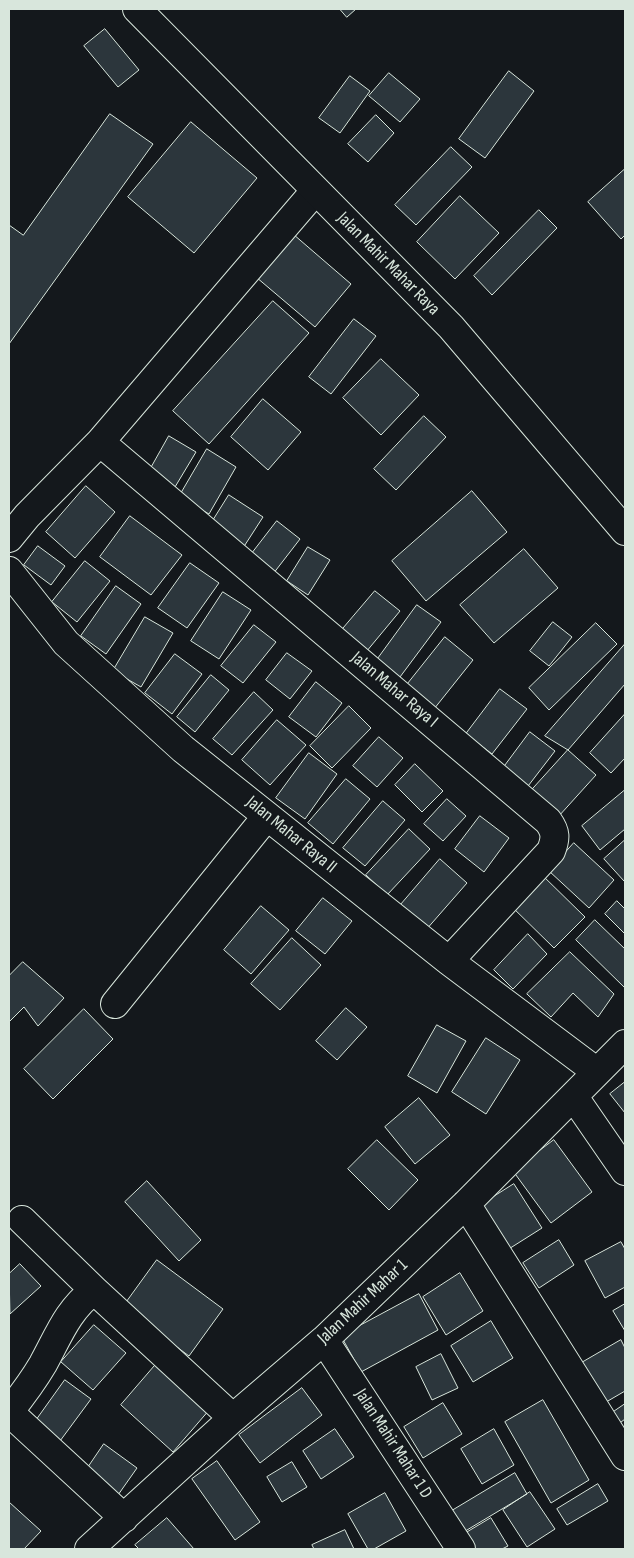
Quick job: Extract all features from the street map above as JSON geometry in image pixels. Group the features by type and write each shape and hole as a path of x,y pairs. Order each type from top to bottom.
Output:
{"street":[{"name":"Jalan Mahir Mahar Raya","path":"138,9 315,191 451,327 625,531"},
{"path":"9,538 27,516 100,442 315,191"},
{"name":"Jalan Mahar Raya I","path":"100,442 548,821 555,831 555,842 551,851 449,961"},
{"name":"Jalan Mahar Raya II","path":"9,571 66,643 183,749 449,961 597,1072"},
{"path":"114,1004 268,816"},
{"name":"Jalan Mahir Mahar 1","path":"89,1549 233,1418 324,1340 466,1204 625,1044"},
{"path":"574,1097 625,1171"},
{"path":"466,1204 625,1456"},
{"path":"22,1220 94,1290 233,1418"},
{"path":"94,1290 80,1301 66,1320 42,1365 9,1412 124,1518"},
{"name":"Jalan Mahir Mahar 1 D","path":"324,1340 461,1549"}],"building":[{"path":"340,9 356,9 347,17"},
{"path":"105,29 139,70 118,87 84,46"},
{"path":"509,71 534,91 485,158 459,139"},
{"path":"389,73 420,99 400,122 369,96"},
{"path":"350,76 370,91 340,133 319,118"},
{"path":"110,114 153,144 9,344 9,225 23,235"},
{"path":"376,115 394,133 368,162 348,144"},
{"path":"191,122 257,178 194,253 128,197"},
{"path":"451,147 472,167 416,225 395,205"},
{"path":"625,169 625,235 621,239 588,202"},
{"path":"460,196 499,233 455,279 417,242"},
{"path":"539,210 557,228 492,295 474,276"},
{"path":"293,234 351,284 315,327 256,277"},
{"path":"273,301 309,333 209,444 173,411"},
{"path":"354,319 376,336 331,394 309,377"},
{"path":"381,359 419,395 381,435 343,398"},
{"path":"263,399 301,432 268,470 231,437"},
{"path":"424,416 446,437 396,490 374,469"},
{"path":"169,436 196,452 172,492 146,477"},
{"path":"207,449 236,467 209,514 179,497"},
{"path":"86,486 115,512 75,558 46,532"},
{"path":"472,491 507,532 426,601 392,561"},
{"path":"229,495 263,517 243,548 209,527"},
{"path":"130,516 182,555 151,595 100,557"},
{"path":"277,521 300,539 273,574 250,556"},
{"path":"38,546 65,566 51,585 24,565"},
{"path":"308,547 330,560 308,595 287,581"},
{"path":"524,549 558,588 494,643 460,605"},
{"path":"85,561 110,581 77,622 52,602"},
{"path":"190,563 219,583 187,628 158,608"},
{"path":"116,586 141,604 106,654 81,636"},
{"path":"375,591 400,611 366,652 341,631"},
{"path":"223,592 251,610 219,659 191,641"},
{"path":"417,605 441,622 397,681 374,664"},
{"path":"145,617 173,633 141,687 113,671"},
{"path":"553,622 572,637 549,666 530,651"},
{"path":"596,623 617,644 549,710 529,688"},
{"path":"254,625 276,642 243,683 221,666"},
{"path":"445,637 473,660 434,709 406,686"},
{"path":"625,644 625,684 568,750 545,736"},
{"path":"287,653 312,671 290,699 266,680"},
{"path":"175,654 202,674 172,714 145,693"},
{"path":"211,675 229,690 195,732 177,717"},
{"path":"316,682 342,703 316,737 289,717"},
{"path":"500,689 527,709 492,754 466,734"},
{"path":"254,692 273,710 232,755 213,739"},
{"path":"349,706 371,728 332,768 310,746"},
{"path":"625,714 625,758 611,773 590,753"},
{"path":"277,720 306,745 270,785 242,760"},
{"path":"530,732 555,751 525,790 501,771"},
{"path":"379,737 403,758 377,787 353,766"},
{"path":"568,750 596,775 558,817 530,792"},
{"path":"309,753 337,774 305,819 276,798"},
{"path":"415,764 443,791 422,812 395,785"},
{"path":"346,779 370,799 333,844 308,823"},
{"path":"625,790 625,829 600,850 582,826"},
{"path":"447,799 466,816 443,841 424,824"},
{"path":"383,801 405,820 365,866 343,848"},
{"path":"480,816 509,838 484,872 455,849"},
{"path":"409,829 430,849 387,895 366,875"},
{"path":"625,840 625,881 624,881 604,859"},
{"path":"574,843 614,880 589,908 549,871"},
{"path":"440,859 467,883 425,931 398,908"},
{"path":"539,872 585,917 554,948 508,903"},
{"path":"323,898 352,921 325,954 296,931"},
{"path":"617,901 625,909 625,934 605,914"},
{"path":"261,906 289,930 251,974 224,950"},
{"path":"595,920 625,949 625,988 576,940"},
{"path":"528,934 547,954 513,989 494,970"},
{"path":"292,938 321,965 280,1010 251,984"},
{"path":"570,952 614,994 598,1017 573,993 551,1017 527,994"},
{"path":"23,962 64,998 38,1026 24,1007 9,1022 9,976"},
{"path":"346,1008 367,1027 337,1060 316,1041"},
{"path":"84,1009 113,1039 53,1099 24,1069"},
{"path":"437,1025 466,1041 437,1093 408,1076"},
{"path":"486,1038 520,1060 486,1114 452,1092"},
{"path":"625,1082 625,1113 610,1094"},
{"path":"419,1098 450,1135 415,1164 385,1127"},
{"path":"377,1140 418,1180 389,1210 348,1169"},
{"path":"554,1140 592,1192 551,1223 513,1171"},
{"path":"147,1181 201,1240 179,1261 125,1202"},
{"path":"514,1184 542,1228 504,1252 476,1208"},
{"path":"559,1240 574,1265 539,1288 523,1263"},
{"path":"621,1242 625,1249 625,1287 605,1298 585,1261"},
{"path":"157,1260 223,1309 189,1356 123,1307"},
{"path":"20,1264 41,1286 10,1314 9,1274"},
{"path":"460,1273 483,1311 446,1335 423,1297"},
{"path":"419,1294 438,1330 361,1372 341,1336"},
{"path":"625,1304 625,1331 613,1311"},
{"path":"491,1321 513,1358 473,1382 451,1346"},
{"path":"94,1325 126,1353 93,1390 61,1362"},
{"path":"621,1340 625,1348 625,1391 601,1405 578,1365"},
{"path":"441,1354 458,1388 432,1400 416,1367"},
{"path":"158,1362 210,1409 173,1452 121,1405"},
{"path":"65,1380 91,1399 60,1441 35,1422"},
{"path":"302,1388 322,1415 260,1463 239,1435"},
{"path":"543,1400 589,1480 551,1503 505,1422"},
{"path":"443,1403 462,1434 423,1458 404,1427"},
{"path":"625,1404 625,1419 616,1426 609,1415"},
{"path":"335,1429 354,1457 321,1479 303,1451"},
{"path":"494,1429 514,1465 482,1484 461,1449"},
{"path":"104,1444 137,1468 118,1495 85,1472"},
{"path":"217,1461 260,1522 235,1540 192,1479"},
{"path":"292,1462 307,1487 282,1502 267,1477"},
{"path":"515,1473 527,1494 457,1536 445,1515"},
{"path":"598,1484 608,1501 567,1525 557,1509"},
{"path":"530,1492 555,1529 527,1547 503,1510"},
{"path":"385,1493 406,1531 374,1549 368,1549 348,1514"},
{"path":"9,1502 41,1531 24,1549 9,1549"},
{"path":"167,1518 194,1549 139,1549 135,1545"},
{"path":"491,1518 508,1546 502,1549 469,1549 461,1536"},
{"path":"345,1530 354,1549 314,1549 312,1545"}]}
